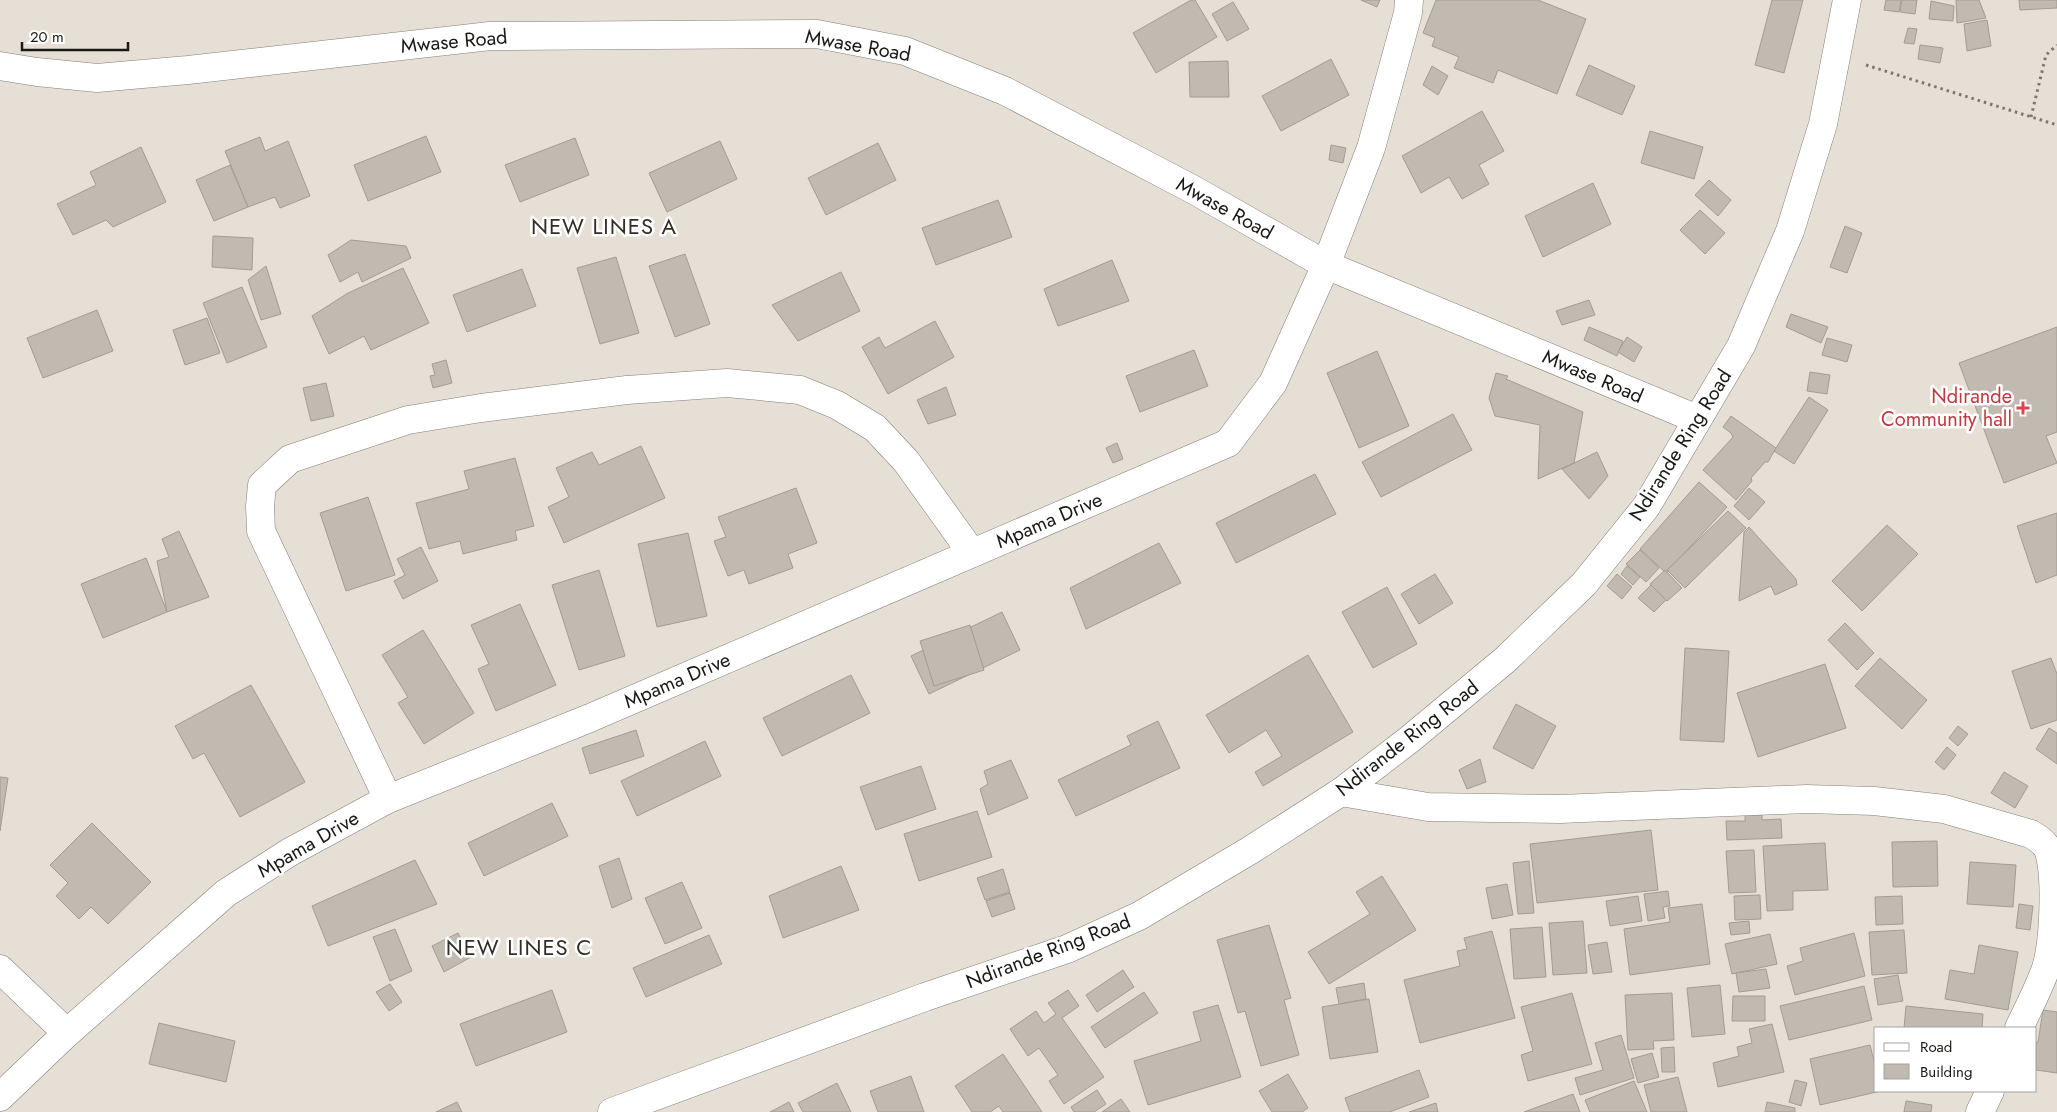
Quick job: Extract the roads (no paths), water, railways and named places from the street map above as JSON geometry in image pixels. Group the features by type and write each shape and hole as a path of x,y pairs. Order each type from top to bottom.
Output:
{"street":[{"name":"Mpama Drive","path":"0,1097 67,1033 226,892 290,852 388,799 590,718 1228,443 1273,384 1326,265 1371,148 1408,12 1409,0"},
{"name":"Ndirande Ring Road","path":"612,1112 925,997 1067,949 1140,916 1241,856 1341,792 1410,739 1505,660 1584,584 1646,507 1696,419 1741,346 1790,231 1823,124 1847,0"},
{"name":"Mwase Road","path":"0,66 36,72 97,78 188,70 490,36 817,34 905,51 1005,90 1194,190 1326,265 1696,419"},
{"path":"388,799 261,532 260,506 262,485 290,459 408,420 481,408 627,390 727,383 800,390 837,405 875,428 906,461 972,553"},
{"path":"1341,792 1428,807 1560,809 1806,799 1874,801 1944,809 2031,834 2040,839 2049,850 2053,862 2055,929 2046,968 2019,1027"},
{"path":"0,969 67,1033"},
{"path":"1980,1112 1990,1092"}],"place":[{"name":"Ndirande Community hall","path":"2023,408"}],"district":[{"name":"NEW LINES A","path":"604,226"},
{"name":"NEW LINES C","path":"519,947"}]}
